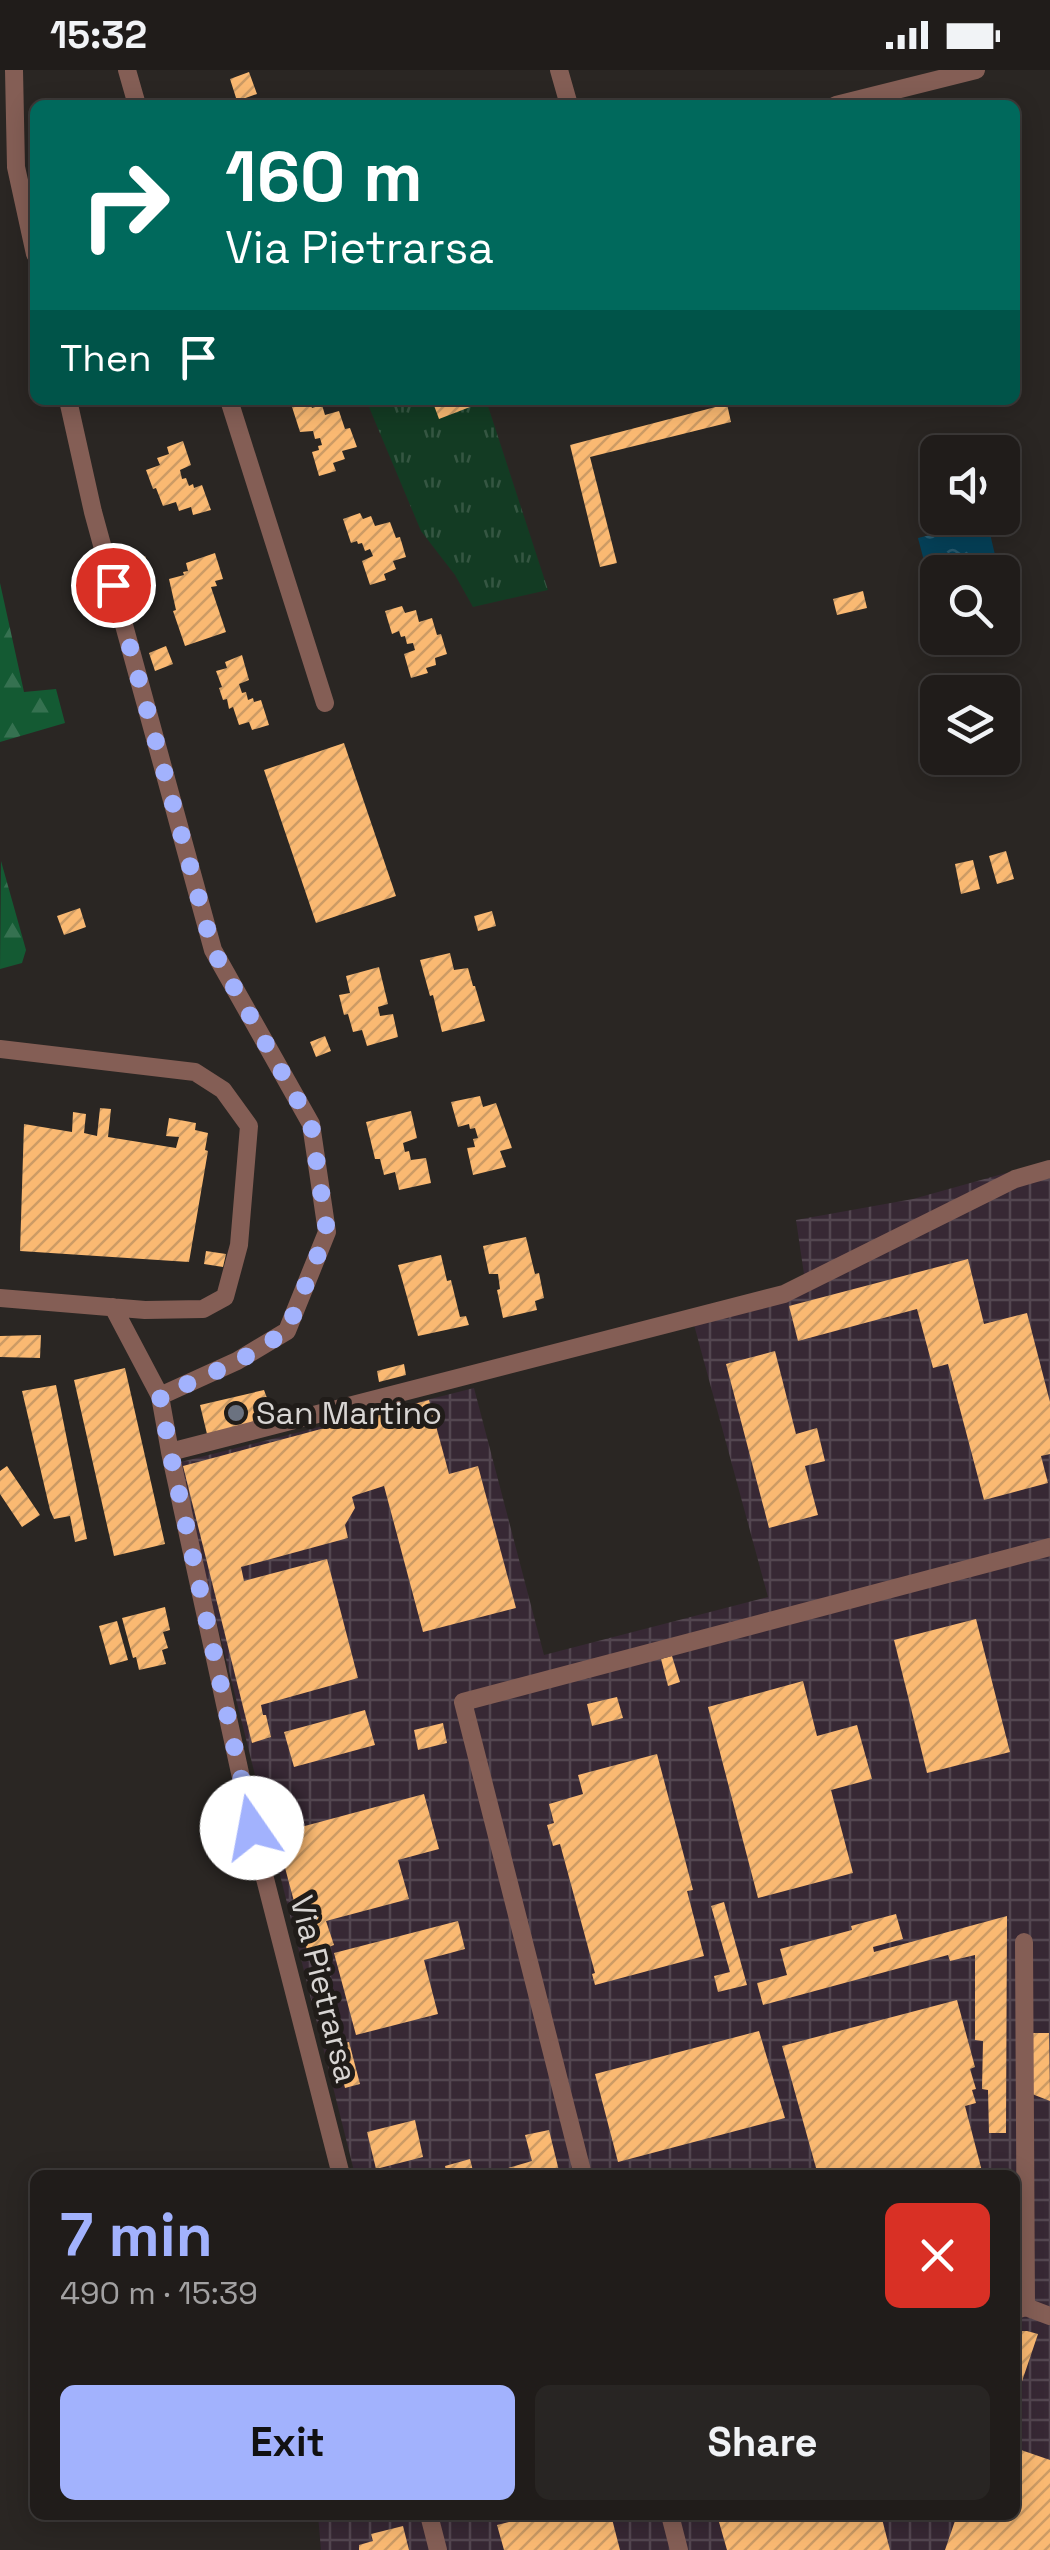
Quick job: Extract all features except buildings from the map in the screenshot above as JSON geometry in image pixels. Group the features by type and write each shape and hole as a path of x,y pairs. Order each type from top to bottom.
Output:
{"street":[{"path":"14,70 16,167 30,231"},
{"path":"127,70 136,100"},
{"path":"559,70 568,100"},
{"path":"856,100 976,70"},
{"path":"69,405 93,512 213,950 311,1124 327,1232 287,1331 237,1362 160,1396"},
{"path":"231,405 324,703"},
{"path":"0,1049 195,1072 223,1090 248,1126 239,1246 226,1297 203,1309 145,1310 0,1298"},
{"path":"170,1452 784,1294 1015,1179 1050,1169"},
{"name":"Via Pietrarsa","path":"113,1307 160,1396 252,1828 341,2170"},
{"path":"582,2170 463,1702 1050,1546"},
{"path":"1024,1942 1020,2309 1050,2316"},
{"path":"430,2520 438,2550"},
{"path":"671,2520 679,2550"}],"shaded area":[{"path":"1050,1166 1050,2550 321,2550 318,2520 1020,2520 1020,2170 354,2170 177,1463 474,1388 544,1655 768,1597 690,1310 805,1281 796,1220 913,1199 1006,1173 1013,1176"}],"green space":[{"path":"368,405 488,405 548,590 473,607 455,575 421,531"},
{"path":"0,583 24,692 56,689 65,723 0,742"},
{"path":"1,861 26,950 22,963 0,969"}],"water":[{"path":"990,535 995,555 922,555 918,538"}],"place":[{"name":"San Martino","path":"236,1413"}],"route":[{"path":"113,585 213,950 311,1124 327,1232 287,1331 237,1362 160,1396 252,1828"}]}
